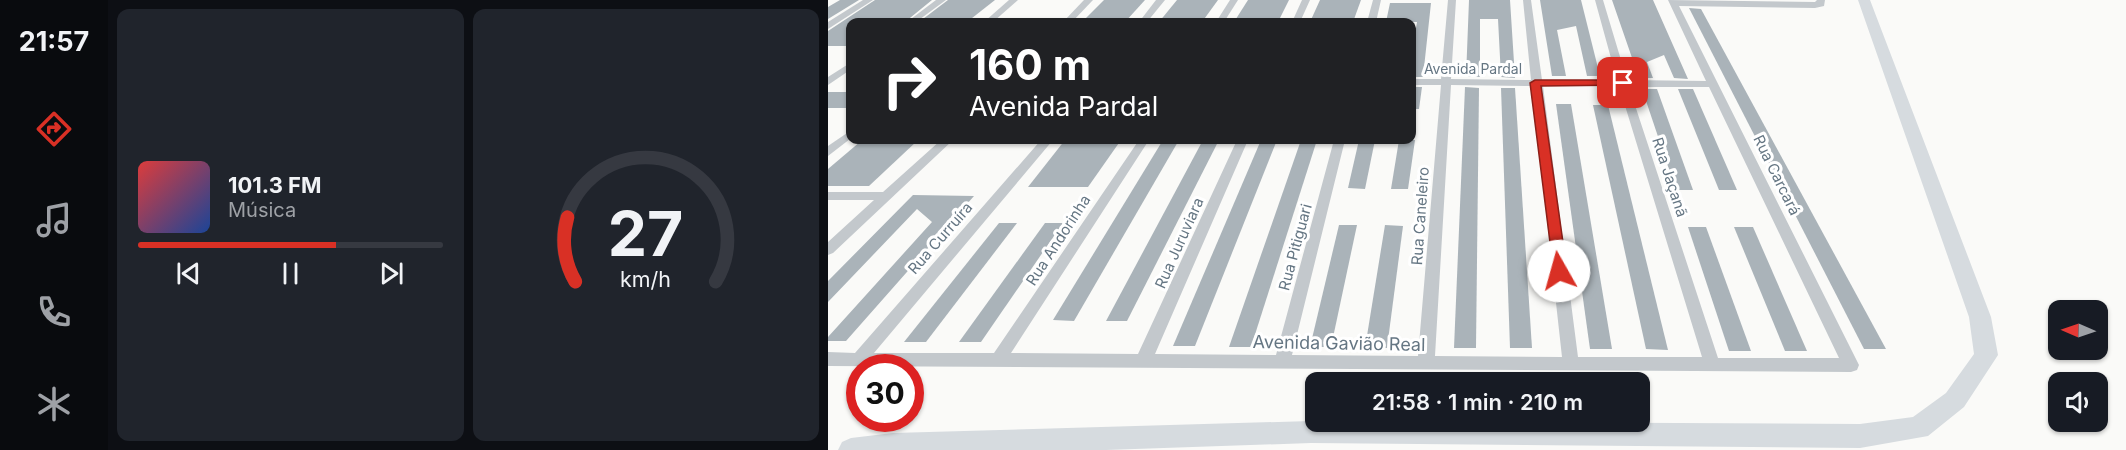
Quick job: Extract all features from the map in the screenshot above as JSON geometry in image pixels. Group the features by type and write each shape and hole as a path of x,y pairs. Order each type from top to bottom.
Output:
{"main road":[{"path":"851,450 893,444 1311,432 1860,436 1919,428 1955,400 1986,355 1980,317 1864,0"}],"street":[{"path":"828,26 869,0"},
{"path":"917,18 942,0"},
{"path":"993,18 1014,0"},
{"path":"1071,18 1089,0"},
{"path":"1146,18 1161,0"},
{"path":"1223,18 1234,0"},
{"path":"1298,18 1306,0"},
{"path":"1372,18 1377,0"},
{"name":"Rua Caneleiro","path":"1426,363 1452,0"},
{"path":"1527,0 1535,83 1571,364"},
{"name":"Rua Jaçanã","path":"1599,0 1712,363"},
{"path":"1673,2 1815,5 1821,4 1821,0"},
{"name":"Rua Carcará","path":"1673,2 1851,365"},
{"path":"829,80 846,69"},
{"path":"829,80 846,79"},
{"name":"Avenida Pardal","path":"1416,82 1714,84"},
{"path":"828,152 846,137"},
{"path":"828,250 943,144"},
{"name":"Rua Curruíra","path":"863,354 1044,144"},
{"name":"Rua Andorinha","path":"999,359 1141,144"},
{"name":"Rua Juruviara","path":"1144,360 1242,144"},
{"name":"Rua Pitiguari","path":"1282,362 1339,144"},
{"path":"828,196 886,196"},
{"name":"Avenida Gavião Real","path":"828,359 846,359"},
{"name":"Avenida Gavião Real","path":"924,359 1851,365"}],"building":[{"path":"840,0 859,0 828,19 828,7"},
{"path":"875,0 932,0 910,18 848,18"},
{"path":"948,0 995,0 972,18 924,18"},
{"path":"1104,0 1145,0 1129,18 1086,18"},
{"path":"1177,0 1218,0 1205,18 1162,18"},
{"path":"1248,0 1289,0 1280,18 1237,18"},
{"path":"1320,0 1361,0 1354,18 1312,18"},
{"path":"1469,0 1510,0 1515,78 1501,77 1498,19 1480,19 1480,77 1466,77"},
{"path":"1540,0 1581,0 1600,76 1587,76 1576,26 1557,30 1566,76 1552,76"},
{"path":"1612,0 1653,0 1688,79 1674,78 1664,55 1647,62 1653,78 1639,78"},
{"path":"1390,3 1431,3 1423,77 1416,77 1416,18 1387,18"},
{"path":"1689,8 1701,9 1886,349 1864,349"},
{"path":"846,19 846,46 828,46 828,31"},
{"path":"1416,87 1422,87 1419,109 1416,109"},
{"path":"1465,87 1479,88 1476,348 1454,348"},
{"path":"1501,88 1515,88 1532,348 1510,348"},
{"path":"1642,89 1657,89 1693,190 1676,190"},
{"path":"1678,89 1693,89 1737,190 1719,190"},
{"path":"828,92 846,92 846,108 828,108"},
{"path":"1556,104 1571,104 1612,349 1590,349"},
{"path":"1593,105 1608,105 1668,350 1646,349"},
{"path":"857,144 914,144 869,186 828,186 828,169"},
{"path":"1062,144 1118,144 1088,187 1028,187"},
{"path":"1161,144 1177,144 1074,321 1053,320"},
{"path":"1201,144 1217,144 1127,321 1106,321"},
{"path":"1259,144 1275,144 1195,346 1173,346"},
{"path":"1300,144 1316,144 1251,347 1229,347"},
{"path":"1358,144 1374,144 1365,189 1348,188"},
{"path":"1398,144 1414,144 1408,189 1391,189"},
{"path":"913,195 974,196 846,341 828,341 828,337 932,222 917,209 828,302 828,281"},
{"path":"999,223 1017,223 926,342 904,342"},
{"path":"1045,223 1063,223 981,342 959,342"},
{"path":"1339,225 1357,225 1331,347 1310,347"},
{"path":"1385,225 1403,226 1387,348 1365,348"},
{"path":"1688,227 1706,227 1751,351 1729,351"},
{"path":"1734,227 1753,227 1807,351 1785,351"}],"route":[{"path":"1559,271 1535,83 1623,83"}]}
